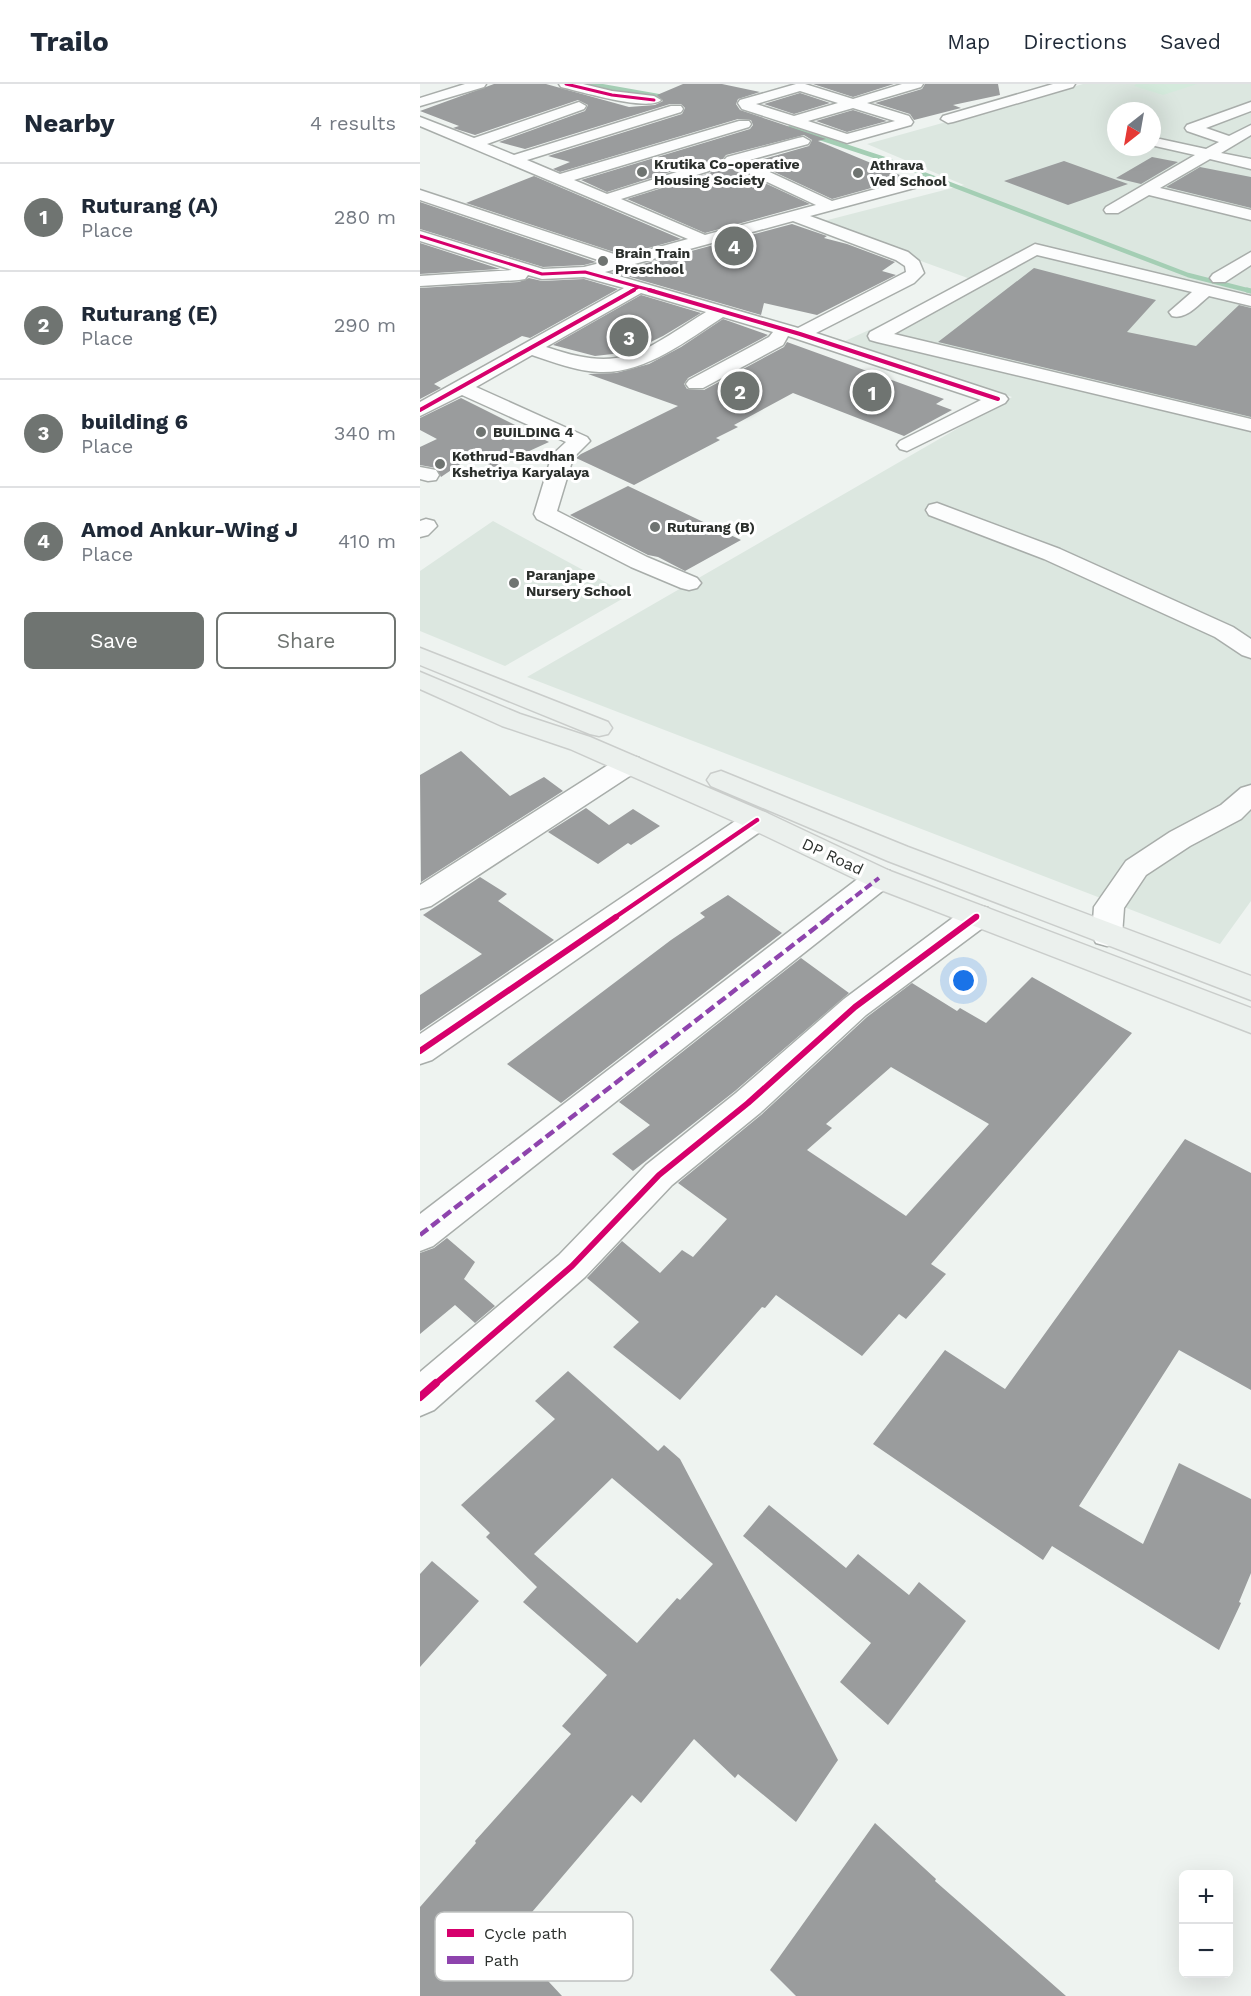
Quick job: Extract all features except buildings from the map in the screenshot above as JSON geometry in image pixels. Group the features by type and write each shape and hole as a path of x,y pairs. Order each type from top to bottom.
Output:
{"main road":[{"name":"DP Road","path":"420,656 547,705 815,821 1107,935 1251,988"},
{"name":"DP Road","path":"420,680 511,720 580,743 629,764 879,878 1251,1021"}],"street":[{"path":"420,102 479,84"},
{"path":"566,84 612,95 654,100"},
{"path":"948,119 1068,84"},
{"path":"800,87 852,104 906,122 847,139 745,103 800,87"},
{"path":"794,121 914,89"},
{"path":"474,143 579,106"},
{"path":"1231,141 1192,128 1251,106"},
{"path":"513,160 676,110"},
{"path":"421,121 704,240"},
{"path":"560,179 744,124"},
{"path":"1112,210 1251,129"},
{"path":"803,141 732,160 831,206"},
{"path":"1161,143 1251,164"},
{"path":"606,199 704,168"},
{"path":"420,281 585,272 912,184"},
{"path":"1148,189 1251,215"},
{"path":"420,195 622,262"},
{"path":"696,384 792,331 908,279 915,273 909,260 902,256 794,216"},
{"path":"420,237 542,274"},
{"path":"1251,301 1212,284 1035,249 877,336 1251,425"},
{"path":"1178,312 1251,256"},
{"path":"585,272 792,331 998,399 907,446"},
{"path":"420,410 639,287"},
{"path":"530,348 576,362 609,367 636,361 721,311"},
{"path":"461,387 580,441 563,455 544,514 639,562 689,583"},
{"path":"937,510 1052,554 1224,633 1251,650"},
{"path":"420,899 629,764"},
{"path":"1107,935 1108,907 1136,868 1241,803 1251,780"},
{"path":"420,1051 756,820"},
{"path":"420,1235 879,878"},
{"path":"420,1397 572,1266 658,1175 747,1103 855,1006 977,916"}],"shaded area":[{"path":"1083,84 1251,84 1251,901 1220,944 527,677 1012,397 845,341 976,281 816,223 964,185 867,144"},
{"name":"Paranjape Nursery School","path":"493,521 629,595 505,666 420,631 420,571"}],"green space":[{"path":"1136,84 1197,84 1163,95 1134,86"}],"waterway":[{"path":"590,84 669,98"},
{"path":"790,128 887,160 1188,275 1251,291 1247,290"}],"marked path":[{"path":"420,1235 879,878"}],"cycle path":[{"path":"566,84 612,95 654,100"},
{"path":"420,236 542,274 585,272 639,287 420,410"},
{"path":"639,287 800,334 998,399"},
{"path":"420,1051 757,820"},
{"path":"420,1397 572,1266 659,1175 748,1103 855,1007 977,916"}],"place":[{"name":"Krutika Co-operative Housing Society","path":"642,172"},
{"name":"Athrava Ved School","path":"858,173"},
{"name":"Amod Ankur-Wing J","path":"734,246"},
{"name":"Brain Train Preschool","path":"603,261"},
{"name":"building 6","path":"629,337"},
{"name":"Ruturang (E)","path":"740,391"},
{"name":"Ruturang (A)","path":"872,392"},
{"name":"BUILDING 4","path":"481,432"},
{"name":"Kothrud-Bavdhan Kshetriya Karyalaya","path":"440,464"},
{"name":"Ruturang (B)","path":"655,527"},
{"name":"Paranjape Nursery School","path":"514,583"}]}
